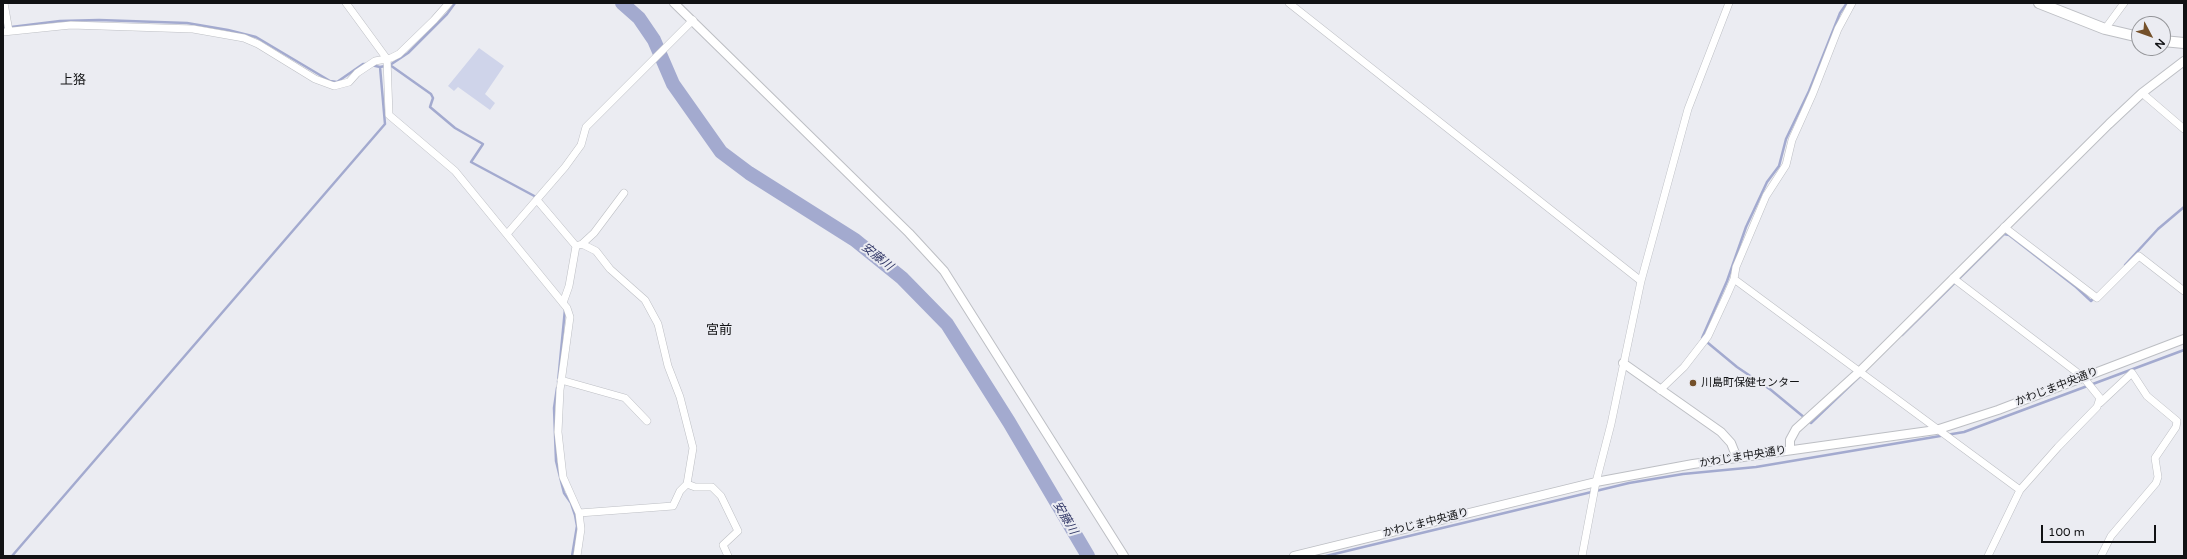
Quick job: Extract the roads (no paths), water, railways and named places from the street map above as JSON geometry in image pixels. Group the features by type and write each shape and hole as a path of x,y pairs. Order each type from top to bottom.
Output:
{"main road":[{"path":"2039,3 2105,29 2131,35"},
{"path":"2171,42 2184,43"}],"street":[{"path":"4,3 6,31 47,26 103,26 193,29 212,32 244,38 258,44 315,79 334,86 341,86 349,82 357,73 375,61 387,59 399,54 449,3"},
{"path":"346,3 387,59 389,115 455,171 563,303 570,317 558,411 563,476 569,494 579,513 581,529 577,556"},
{"path":"674,3 909,233 944,271 1124,556"},
{"path":"1289,3 1641,281"},
{"path":"1582,556 1596,482 1641,281 1688,110 1729,3"},
{"path":"1660,390 1700,349 1708,336 1734,279 1736,267 1766,196 1786,165 1792,140 1813,93 1838,29 1852,3"},
{"path":"2105,29 2124,3"},
{"path":"507,234 537,200 581,145 586,127 693,20"},
{"path":"1790,450 1790,440 1796,429 1859,372 2004,227 2142,93 2184,61"},
{"path":"2142,93 2184,129"},
{"path":"563,303 569,286 579,245 594,233 624,193"},
{"path":"537,200 579,245 596,251 610,269 645,300 658,324 668,366 680,397 692,448 687,484 680,491 673,506 579,513"},
{"path":"2004,227 2097,298 2139,256 2184,291"},
{"path":"1953,278 2088,382 2098,393 2100,403"},
{"path":"1734,279 1936,430 1947,436 2020,490"},
{"name":"かわじま中央通り","path":"1294,556 1596,482 1736,458 1936,430 2088,382 2184,339"},
{"path":"1623,363 1721,432 1731,443 1736,458"},
{"path":"1988,556 2020,490 2100,403 2132,373 2147,396 2177,421 2176,428 2155,458 2158,477 2156,483 2115,530 2105,545 2101,556"},
{"path":"561,380 625,398 647,421"},
{"path":"687,484 695,487 712,487 720,496 738,531 723,545 728,556"}],"waterway":[{"path":"371,65 380,67 390,65 408,53 447,14 455,3"},
{"name":"安藤川","path":"622,3 639,18 654,40 673,84 721,152 749,173 855,240 902,278 947,324 1009,422 1088,556"},
{"path":"1847,3 1840,13 1809,91 1786,139 1779,166 1767,182 1746,227 1727,281 1702,338 1737,367 1771,390 1811,423 1860,376"},
{"path":"3,28 60,21 99,20 187,23 228,30 256,37 330,81 337,82 363,64 366,64"},
{"path":"390,65 431,94 433,98 430,107 455,128 483,144 471,162 538,198"},
{"path":"12,556 385,124 380,67"},
{"path":"2125,265 2158,229 2184,207"},
{"path":"1902,335 2004,234 2009,235 2076,287 2091,301 2094,298"},
{"path":"558,382 565,309"},
{"path":"1326,556 1629,483 1683,474 1756,467 1964,432 2184,350"},
{"path":"557,388 554,408 556,461 564,493 571,503 577,526 572,556"}],"place":[{"name":"川島町保健センター","path":"1693,383"}],"district":[{"name":"上狢","path":"73,81"},
{"name":"宮前","path":"719,331"}]}
